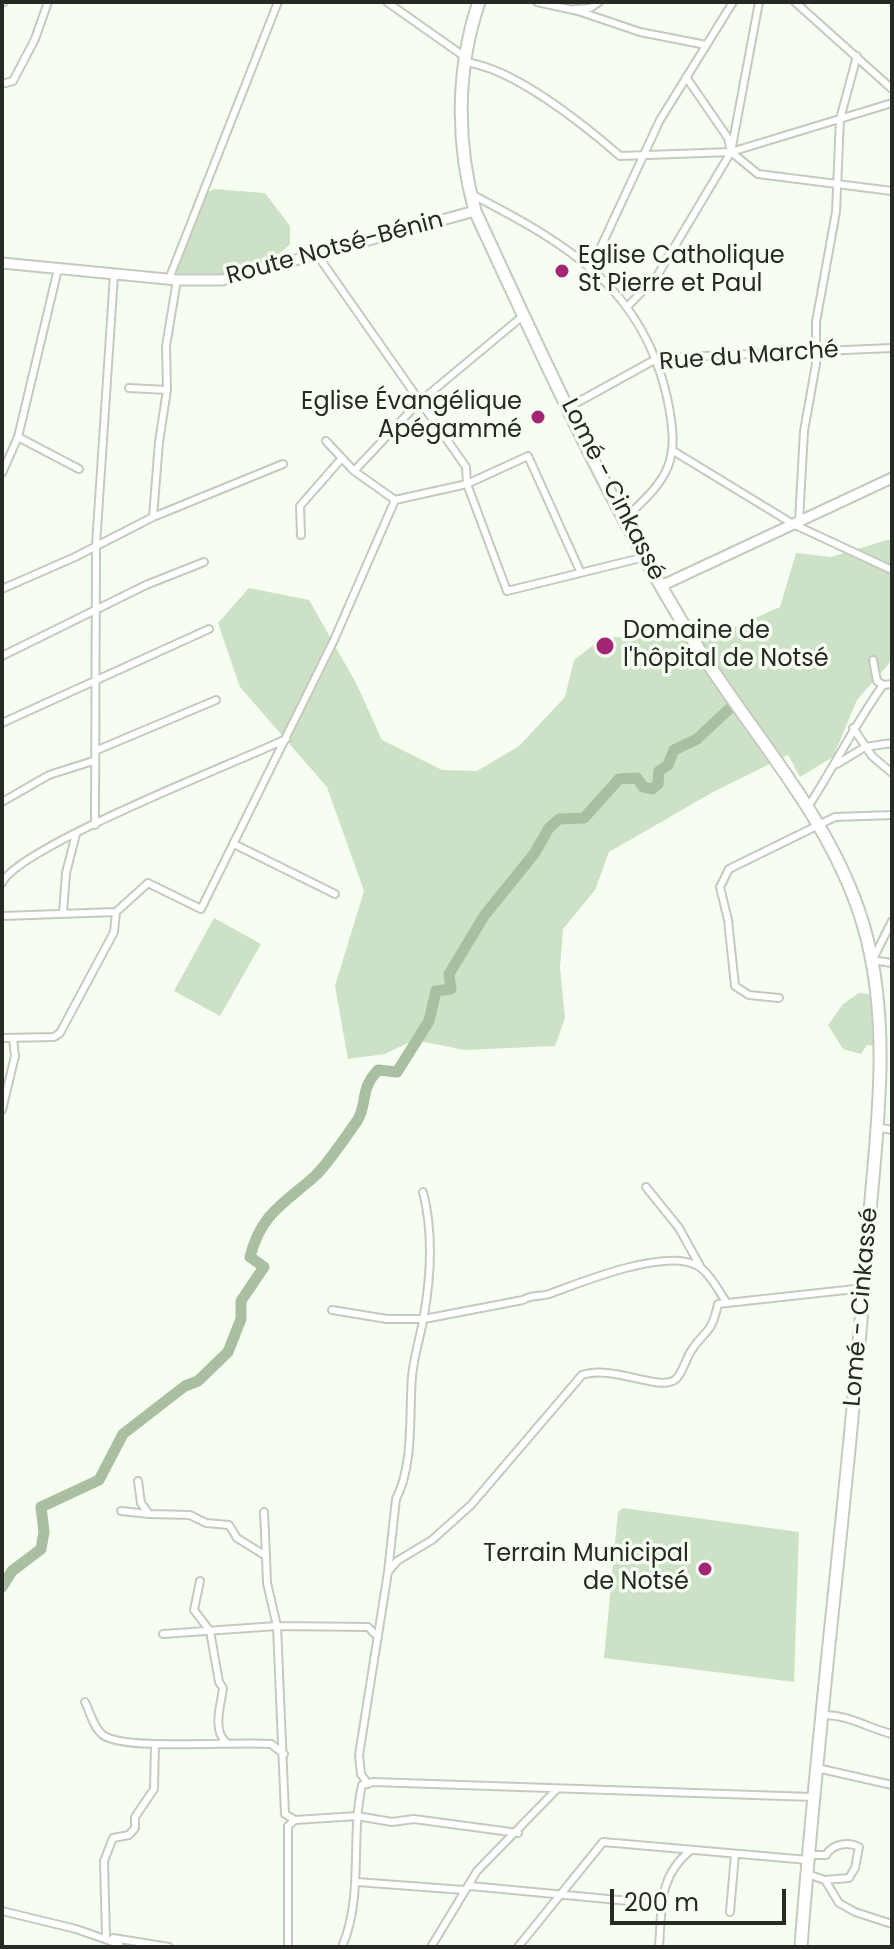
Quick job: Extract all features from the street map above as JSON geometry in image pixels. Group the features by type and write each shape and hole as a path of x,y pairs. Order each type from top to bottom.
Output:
{"highway":[{"name":"Lomé - Cinkassé","path":"479,2 464,60 462,122 475,211 569,407 661,586 724,688 820,825 856,901 872,959 880,1025 876,1127 864,1288 801,1947"}],"main road":[{"name":"Route Notsé-Bénin","path":"2,263 173,279 240,278 475,211"},
{"path":"661,586 892,478"}],"street":[{"path":"2,84 13,81 35,39 48,2"},
{"path":"153,517 167,390 166,346 173,279 278,2"},
{"path":"387,2 464,60 484,64 576,119 620,156 731,152 892,103"},
{"path":"537,2 572,9 640,32 706,45"},
{"path":"572,9 599,2"},
{"path":"591,268 646,157 660,120 733,2"},
{"path":"628,306 657,276 731,152 759,2"},
{"path":"795,2 892,89"},
{"path":"796,523 804,431 816,352 816,322 836,212 840,119 857,56"},
{"path":"686,77 728,138 731,152 758,174 892,191"},
{"path":"470,193 523,221 591,268 628,306 658,358 675,452 660,483 625,518"},
{"path":"318,256 466,467 467,484 507,591 645,557"},
{"path":"2,473 18,437 58,269"},
{"path":"95,825 96,545 114,275"},
{"path":"354,471 421,401 524,315"},
{"name":"Rue du Marché","path":"569,407 658,358 892,348"},
{"path":"129,388 167,390"},
{"path":"18,437 79,469"},
{"path":"326,441 354,471 395,500 467,484 528,456 580,571"},
{"path":"675,452 796,523 892,570"},
{"path":"301,535 300,506 342,458"},
{"path":"2,589 153,517 283,464"},
{"path":"2,916 116,912 148,883 201,909 287,739 395,500"},
{"path":"2,656 94,614 146,585 204,562"},
{"path":"2,723 209,629"},
{"path":"873,660 877,681 883,685 892,684"},
{"path":"808,807 835,765 853,728 883,685"},
{"path":"95,751 216,700"},
{"path":"853,728 865,747 892,773"},
{"path":"3,878 18,864 76,834 287,739"},
{"path":"835,765 865,747 892,743"},
{"path":"2,802 49,775 93,761"},
{"path":"779,998 749,995 735,986 728,920 720,887 722,879 729,869 835,817 892,815"},
{"path":"63,913 66,873 76,834"},
{"path":"234,844 335,894"},
{"path":"2,1038 54,1037 60,1033 114,932 116,912"},
{"path":"872,959 881,951 892,921"},
{"path":"872,959 892,963"},
{"path":"2,1110 15,1056 13,1038"},
{"path":"876,1127 892,1130"},
{"path":"646,1187 679,1228 700,1266 727,1303"},
{"path":"368,1784 361,1774 359,1755 388,1572 396,1499 402,1489 414,1359 424,1319 432,1224 423,1192"},
{"path":"332,1310 387,1319 424,1319 523,1300 533,1294 548,1295 565,1287 649,1264 687,1261 700,1266"},
{"path":"388,1572 397,1561 432,1540 471,1505 582,1375 597,1370 655,1384 676,1380 692,1350 713,1326 718,1304 864,1288"},
{"path":"138,1481 141,1503 149,1514"},
{"path":"121,1511 190,1515 206,1523 229,1525 237,1538 266,1556"},
{"path":"264,1512 267,1583 277,1626 285,1814 295,1820 357,1816 518,1833"},
{"path":"200,1581 194,1610 210,1631 219,1682 223,1688 219,1736 226,1742"},
{"path":"163,1634 277,1626 368,1627 376,1635"},
{"path":"85,1702 105,1738 155,1744 271,1744 284,1754"},
{"path":"822,1715 846,1717 867,1728 892,1734"},
{"path":"106,1938 104,1861 113,1838 129,1835 135,1828 135,1817 154,1789 155,1744"},
{"path":"816,1768 892,1785"},
{"path":"342,1947 351,1926 357,1882 357,1816 362,1785 814,1797"},
{"path":"431,1947 467,1888 497,1848 518,1833 557,1789"},
{"path":"288,1947 285,1845 288,1826 295,1820"},
{"path":"518,1947 603,1842 809,1857 826,1855 831,1849 849,1843 859,1847 855,1868 849,1878 825,1880 807,1874"},
{"path":"659,1947 661,1904 672,1865 691,1850"},
{"path":"730,1912 735,1854"},
{"path":"825,1880 839,1903 855,1912 892,1924"},
{"path":"357,1882 661,1904"},
{"path":"2,1911 106,1938 119,1946"},
{"path":"119,1946 113,1938 169,1947"}],"green space":[{"path":"214,189 265,193 290,226 290,244 266,262 236,274 205,278 174,274 204,194"},
{"path":"892,540 892,660 857,700 833,757 800,777 788,755 715,791 609,852 595,890 563,929 560,968 565,1018 555,1046 465,1050 414,1040 385,1054 348,1059 335,986 364,891 327,787 240,687 218,623 249,588 309,600 356,683 382,740 442,770 477,771 519,746 565,697 574,660 604,637 668,638 728,630 780,607 796,553 831,557"},
{"path":"214,918 261,944 220,1016 174,991"},
{"path":"859,993 869,994 875,1014 876,1046 867,1045 861,1054 843,1049 828,1025 843,1004"},
{"name":"Terrain Municipal de Notsé","path":"623,1508 799,1532 794,1682 604,1658 618,1512"}],"waterway":[{"path":"2,1587 12,1571 41,1549 44,1532 41,1507 99,1480 123,1434 185,1386 198,1381 228,1352 241,1319 241,1301 264,1267 250,1257 267,1219 325,1165 357,1121 368,1084 378,1070 397,1072 429,1021 436,991 451,989 449,974 484,916 534,854 549,828 559,819 584,818 619,779 637,778 643,787 652,789 658,784 659,771 668,765 674,750 697,739 729,709"}],"place":[{"name":"Eglise Catholique St Pierre et Paul","path":"562,271"},
{"name":"Eglise Évangélique Apégammé","path":"538,417"},
{"name":"Domaine de l'hôpital de Notsé","path":"605,646"},
{"name":"Terrain Municipal de Notsé","path":"705,1569"}]}
